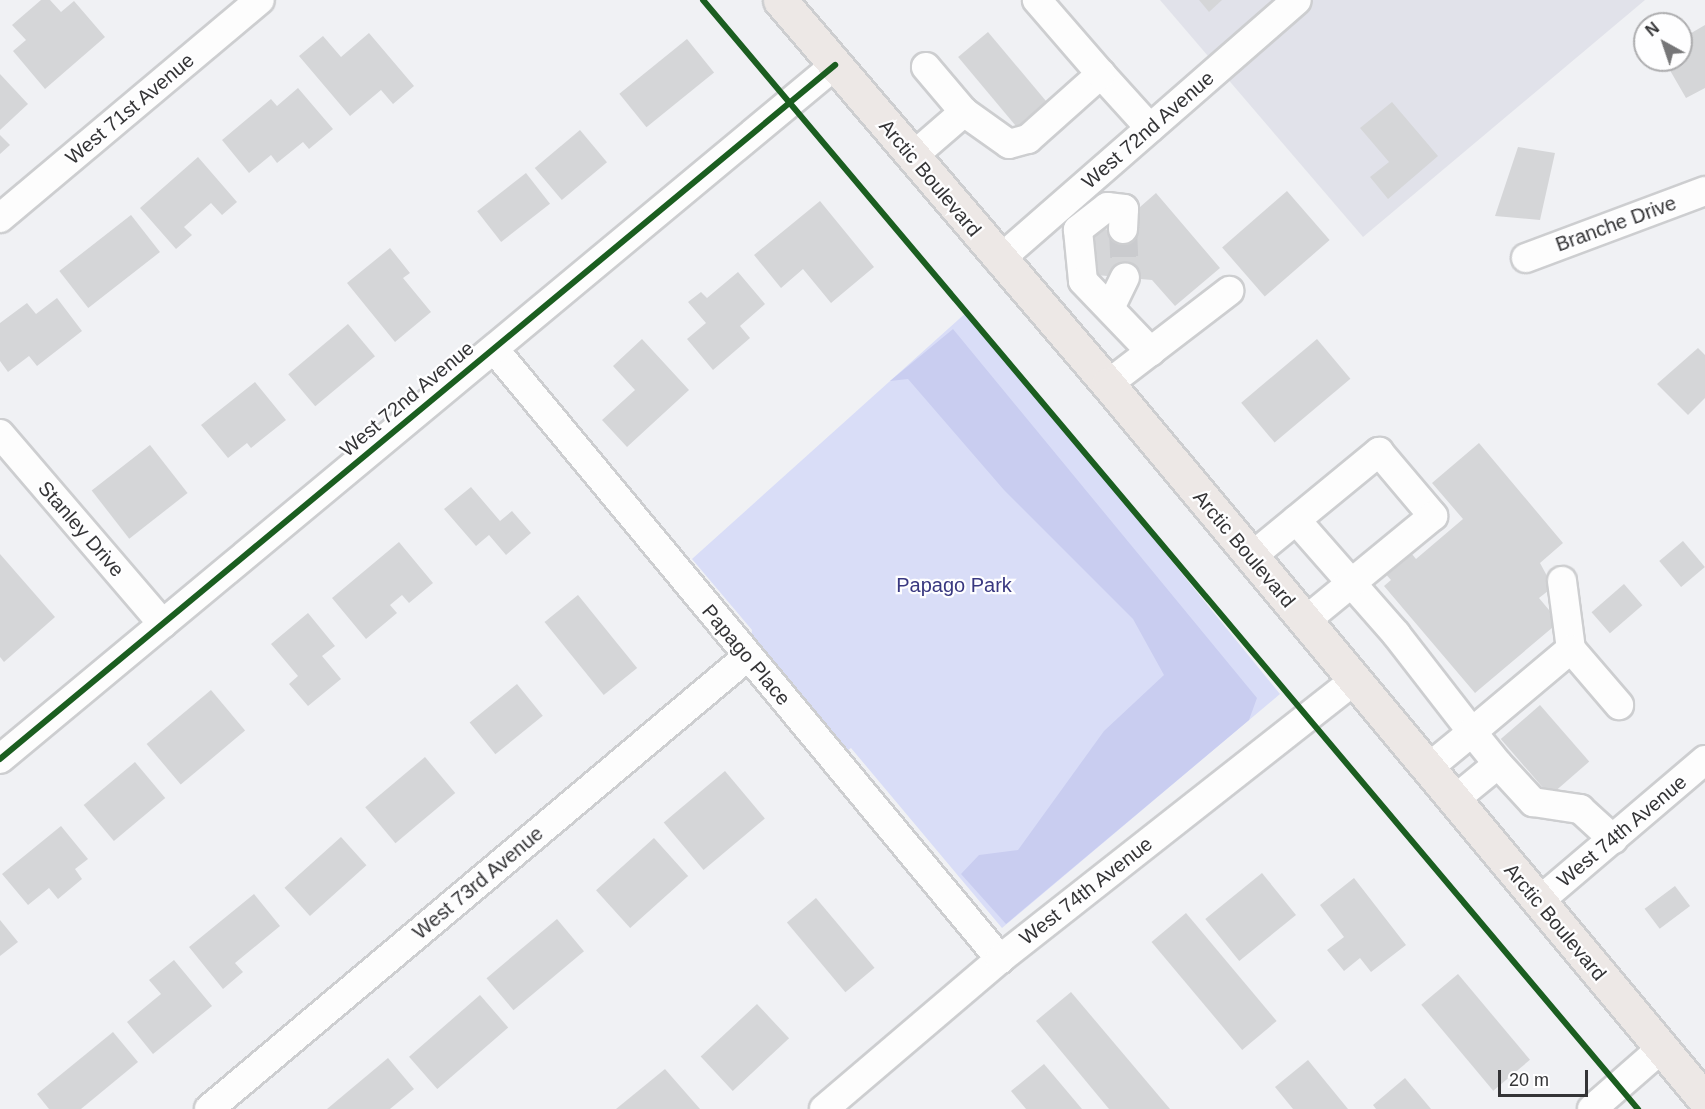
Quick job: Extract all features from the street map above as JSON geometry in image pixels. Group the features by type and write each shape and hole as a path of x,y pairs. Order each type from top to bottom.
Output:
{"main road":[{"name":"Arctic Boulevard","path":"780,0 999,260 1108,384 1353,681 1705,1100"}],"street":[{"name":"West 71st Avenue","path":"0,218 260,0"},
{"path":"1037,0 1150,128"},
{"name":"West 72nd Avenue","path":"999,260 1099,176 1150,128 1297,0"},
{"name":"West 72nd Avenue","path":"0,759 835,65"},
{"path":"926,67 964,112 1009,144 1028,140 1101,74"},
{"path":"912,157 964,112"},
{"path":"1099,176 1115,218 1078,230 1078,256 1083,281 1151,352"},
{"name":"Branche Drive","path":"1526,258 1705,191"},
{"path":"1110,308 1125,277"},
{"path":"1108,384 1229,291"},
{"name":"Papago Place","path":"494,349 747,657 1000,958"},
{"name":"Stanley Drive","path":"0,434 162,624"},
{"path":"1251,557 1379,452 1433,516 1304,622"},
{"path":"1296,520 1351,583 1498,764 1533,802 1580,809 1613,838"},
{"path":"1562,581 1571,649 1619,705"},
{"path":"1427,769 1571,649"},
{"name":"West 73rd Avenue","path":"209,1109 747,657"},
{"name":"West 74th Avenue","path":"824,1109 1000,958 1353,681"},
{"name":"West 74th Avenue","path":"1538,902 1705,760"},
{"path":"1454,801 1498,764"},
{"path":"1592,1109 1662,1048"}],"shaded area":[{"path":"1160,0 1645,0 1363,237"},
{"path":"953,329 1257,698 1249,720 1006,924 961,874 979,855 1018,850 1104,731 1164,675 1133,619 1004,490 908,379 890,381"}],"green space":[{"name":"Papago Park","path":"968,311 1280,694 1002,928 851,748 847,751 751,639 752,630 692,559"}],"building":[{"path":"41,0 50,0 61,12 74,1 105,37 45,89 13,51 26,40 12,25"},
{"path":"1199,0 1222,0 1209,12"},
{"path":"1705,25 1705,88 1686,98 1671,72 1693,72 1693,32"},
{"path":"988,32 1052,108 1022,133 958,57"},
{"path":"369,33 414,86 393,104 381,90 350,116 299,56 323,36 341,57"},
{"path":"687,39 714,72 646,127 619,94"},
{"path":"0,74 28,104 0,130"},
{"path":"298,88 333,129 309,149 303,142 277,163 271,155 249,173 222,140 271,99 277,106"},
{"path":"1392,102 1438,156 1388,199 1370,177 1389,162 1360,128"},
{"path":"580,130 607,162 562,200 535,168"},
{"path":"0,135 10,145 0,154"},
{"path":"1518,147 1555,153 1540,220 1495,216"},
{"path":"198,157 237,202 222,215 211,203 184,227 192,235 176,249 140,208"},
{"path":"526,173 550,204 501,242 477,211"},
{"path":"1287,191 1330,240 1265,296 1222,247"},
{"path":"1156,193 1220,268 1175,306 1152,280 1096,275 1091,268 1095,234 1102,229 1138,232 1140,207"},
{"path":"820,201 874,267 831,303 803,269 781,288 754,255"},
{"path":"131,215 160,252 88,308 59,271"},
{"path":"390,248 410,273 403,278 431,312 395,342 347,283"},
{"path":"738,272 765,304 740,326 750,338 713,370 687,339 706,323 688,302 701,292 707,298"},
{"path":"57,298 82,331 37,366 29,356 8,372 0,361 0,323 27,303 36,314"},
{"path":"348,324 375,356 315,406 288,374"},
{"path":"642,339 689,390 627,447 602,420 635,390 613,366"},
{"path":"1317,339 1350,379 1275,442 1241,403"},
{"path":"1698,348 1705,355 1705,398 1688,415 1657,384"},
{"path":"255,382 286,420 251,448 247,443 228,458 201,425"},
{"path":"1479,443 1563,543 1540,563 1553,587 1539,598 1559,622 1475,693 1384,586 1391,580 1382,570 1407,548 1416,559 1463,519 1432,483"},
{"path":"150,445 188,493 129,539 92,491"},
{"path":"471,487 500,521 512,511 531,533 506,555 489,535 476,546 444,509"},
{"path":"1683,541 1705,567 1681,587 1659,561"},
{"path":"399,542 433,583 409,603 402,595 390,605 397,613 366,639 332,598"},
{"path":"0,554 55,617 4,662 0,657"},
{"path":"1624,584 1642,605 1610,633 1592,612"},
{"path":"578,595 637,668 604,695 545,622"},
{"path":"308,613 335,646 322,656 341,679 308,706 289,684 298,676 271,644"},
{"path":"517,684 543,716 495,754 470,722"},
{"path":"211,690 245,731 181,785 147,744"},
{"path":"1540,705 1589,762 1550,796 1501,739"},
{"path":"425,757 455,793 395,843 365,807"},
{"path":"135,762 165,798 114,841 84,805"},
{"path":"725,771 765,818 704,870 664,822"},
{"path":"61,826 88,859 75,869 82,879 58,899 49,888 28,905 2,874"},
{"path":"341,837 366,865 310,916 285,888"},
{"path":"654,838 688,876 630,928 596,890"},
{"path":"1262,873 1296,915 1239,961 1205,919"},
{"path":"1354,878 1406,945 1371,972 1360,958 1344,971 1327,950 1344,937 1320,905"},
{"path":"1675,886 1690,906 1660,929 1645,909"},
{"path":"254,894 280,926 235,963 243,972 223,989 189,947"},
{"path":"816,898 874,968 845,992 787,922"},
{"path":"1186,913 1277,1021 1242,1050 1152,942"},
{"path":"557,919 584,951 514,1010 487,978"},
{"path":"0,920 18,942 0,956"},
{"path":"174,960 212,1006 153,1054 127,1022 161,994 149,980"},
{"path":"1458,974 1530,1060 1493,1091 1421,1005"},
{"path":"1071,992 1170,1109 1109,1109 1036,1021"},
{"path":"480,995 508,1027 437,1089 409,1057"},
{"path":"757,1004 789,1038 733,1091 701,1057"},
{"path":"113,1032 138,1062 81,1109 49,1109 37,1094"},
{"path":"388,1058 414,1089 390,1109 327,1109"},
{"path":"1308,1060 1348,1109 1293,1109 1275,1087"},
{"path":"1044,1064 1082,1109 1026,1109 1011,1091"},
{"path":"665,1069 700,1109 616,1109"},
{"path":"1405,1078 1431,1109 1376,1109 1373,1105"}],"tunnel":[{"path":"1123,229 1125,277"}],"cycle path":[{"path":"703,0 1638,1109"},
{"path":"0,759 835,65"}]}
